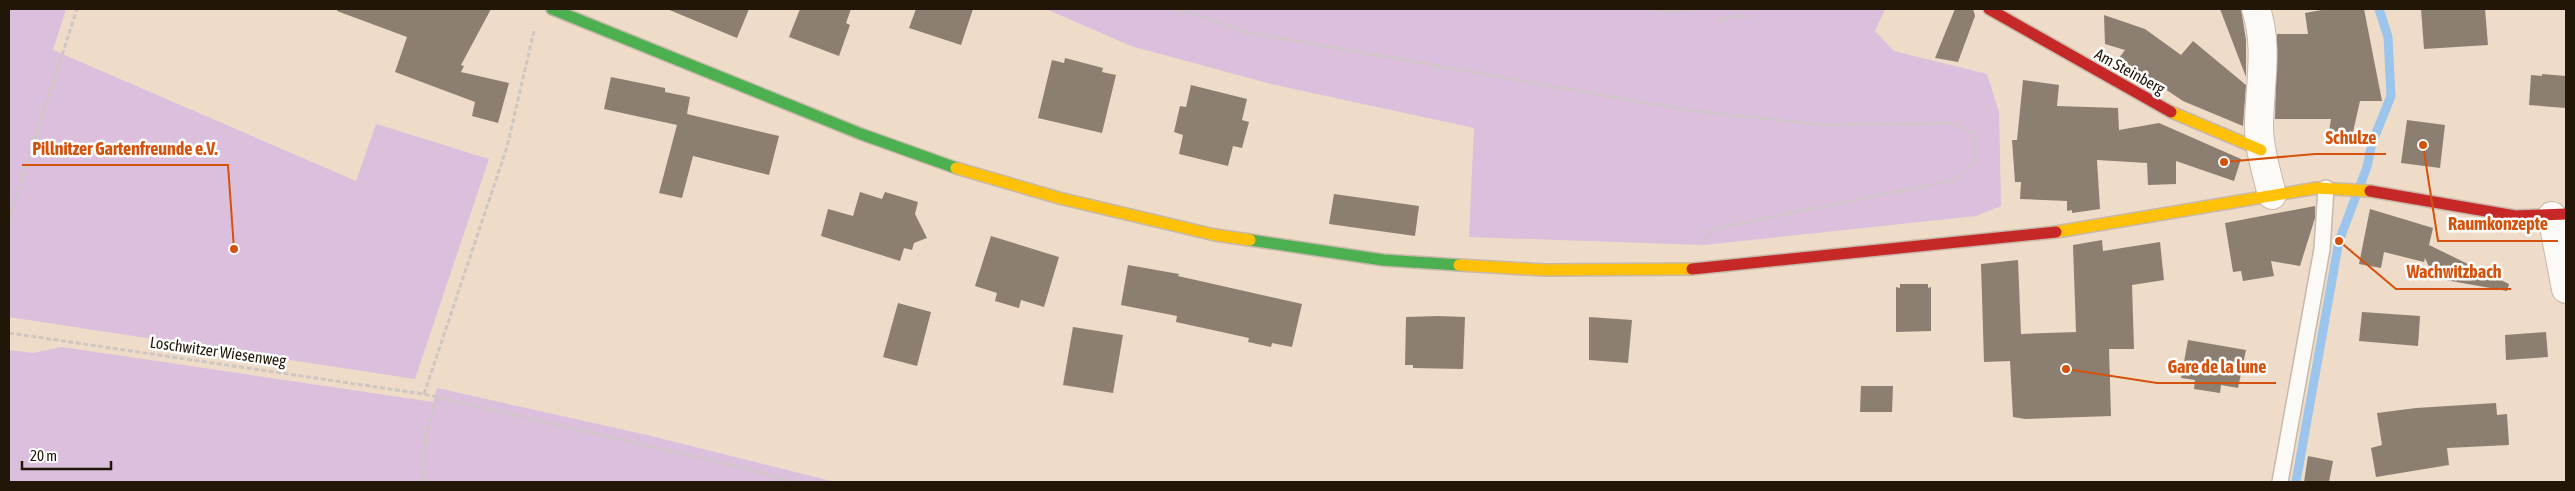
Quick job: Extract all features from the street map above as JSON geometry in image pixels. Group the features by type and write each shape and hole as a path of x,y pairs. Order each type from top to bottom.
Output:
{"main road":[{"path":"552,9 852,130 958,169 1059,198 1216,235 1383,260 1545,270 1705,269 2043,234 2272,195 2332,188 2385,192 2515,216 2559,215"},
{"name":"Am Steinberg","path":"1989,9 2176,115 2261,150"}],"street":[{"path":"2256,9 2264,62 2259,127 2261,150 2272,195"},
{"path":"2559,215 2566,289"}],"lane":[{"path":"2280,482 2332,188"}],"path":[{"path":"9,219 77,9"},
{"path":"1179,9 1246,32 1686,110 1823,125 1954,123 1972,133 1977,148 1973,164 1954,180 1723,227 1708,233 1704,245"},
{"path":"1651,9 1674,12 1695,9"},
{"path":"1734,9 1734,15"},
{"path":"1718,20 1734,15 1749,17"},
{"path":"424,394 507,147 535,27"},
{"name":"Loschwitzer Wiesenweg","path":"9,333 424,394 748,469 792,482"},
{"path":"424,482 426,434 437,397"}],"shaded area":[{"path":"9,9 66,9 53,50 356,181 376,124 489,159 415,379 9,317"},
{"path":"1046,9 1885,9 1875,31 1894,51 1987,74 1999,112 2001,206 1976,216 1704,245 1469,237 1474,128 1271,84 1131,46"},
{"path":"62,347 433,402 437,388 647,435 835,482 9,482 9,350 33,353"}],"building":[{"path":"338,9 491,9 461,65 464,66 461,72 509,83 498,123 472,116 475,102 395,72 407,37 337,11"},
{"path":"667,9 749,9 737,38"},
{"path":"800,9 851,9 846,23 850,25 839,56 789,37"},
{"path":"916,9 973,9 961,45 909,28"},
{"path":"1955,9 1973,9 1975,16 1958,62 1935,58"},
{"path":"2220,9 2241,9 2246,40 2246,77"},
{"path":"2327,9 2364,9 2382,101 2360,101 2351,141 2328,138 2331,119 2275,119 2277,34 2308,34 2305,13"},
{"path":"2421,9 2485,9 2488,45 2424,49"},
{"path":"2104,15 2145,29 2181,55 2193,41 2246,85 2243,126 2183,101 2119,58 2125,50 2105,44"},
{"path":"1065,58 1103,68 1102,72 1116,75 1102,133 1038,118 1052,60 1064,63"},
{"path":"2542,74 2566,76 2566,108 2529,105 2531,75 2542,76"},
{"path":"611,77 665,88 665,92 690,97 687,114 779,136 769,175 693,156 682,198 659,193 677,125 604,109"},
{"path":"2023,80 2059,85 2057,106 2118,108 2119,130 2159,123 2241,159 2234,181 2176,161 2176,184 2148,185 2147,163 2097,160 2100,209 2072,213 2072,210 2067,211 2067,201 2020,199 2021,182 2015,182 2012,140 2017,140"},
{"path":"1191,85 1247,99 1242,120 1249,122 1242,148 1233,146 1228,166 1179,154 1183,135 1174,132 1180,106 1186,107"},
{"path":"2407,120 2445,125 2440,168 2401,163"},
{"path":"860,192 882,199 885,192 918,202 915,214 927,238 914,243 912,250 904,248 900,261 821,236 828,209 853,216"},
{"path":"1334,194 1419,206 1415,236 1329,224"},
{"path":"2315,206 2315,218 2300,266 2271,261 2274,276 2243,281 2241,271 2233,272 2225,223"},
{"path":"2370,209 2433,228 2429,245 2509,284 2507,291 2434,278 2425,258 2424,262 2384,252 2381,268 2359,264"},
{"path":"991,236 1059,257 1044,307 1021,300 1019,308 995,301 997,293 975,286"},
{"path":"2102,240 2103,251 2160,242 2164,280 2132,285 2134,349 2109,349 2111,416 2025,419 2013,417 2010,361 1984,362 1981,264 2018,260 2021,334 2076,332 2073,245"},
{"path":"1128,265 1179,274 1178,276 1302,304 1292,347 1272,343 1271,347 1248,342 1249,338 1176,322 1177,316 1121,305"},
{"path":"1900,284 1928,284 1928,288 1931,287 1931,331 1896,332 1896,287 1900,288"},
{"path":"898,303 931,312 917,366 883,357"},
{"path":"2362,312 2420,316 2418,346 2359,341"},
{"path":"1406,317 1465,317 1463,369 1413,368 1413,365 1405,365"},
{"path":"1589,317 1632,320 1628,363 1589,360"},
{"path":"1073,327 1123,335 1113,393 1063,385"},
{"path":"2546,332 2548,357 2506,360 2505,335"},
{"path":"2188,340 2246,350 2238,388 2221,385 2220,393 2194,389 2195,380 2181,378"},
{"path":"1861,386 1893,386 1892,412 1860,412"},
{"path":"2496,403 2497,415 2507,414 2509,445 2447,448 2449,465 2376,477 2371,448 2382,445 2377,413 2416,408"},
{"path":"2308,456 2333,461 2329,482 2304,482"}],"waterway":[{"path":"2296,482 2339,241 2367,167 2372,143 2391,96 2388,37 2379,9"}],"traffic: fast":[{"path":"552,9 861,134 956,168"},
{"path":"1250,240 1383,260 1459,265"}],"traffic: slow":[{"path":"2171,112 2261,150"},
{"path":"956,168 1059,198 1215,235 1250,240"},
{"path":"2056,232 2317,188 2370,191"},
{"path":"1459,265 1545,270 1692,269"}],"traffic: jam":[{"path":"1989,9 2171,112"},
{"path":"2370,191 2515,216 2566,214"},
{"path":"1692,269 2056,232"}],"place":[{"name":"Raumkonzepte","path":"2423,145"},
{"name":"Schulze","path":"2224,162"},
{"name":"Wachwitzbach","path":"2339,241"},
{"name":"Pillnitzer Gartenfreunde e.V.","path":"234,249"},
{"name":"Gare de la lune","path":"2066,369"}]}
